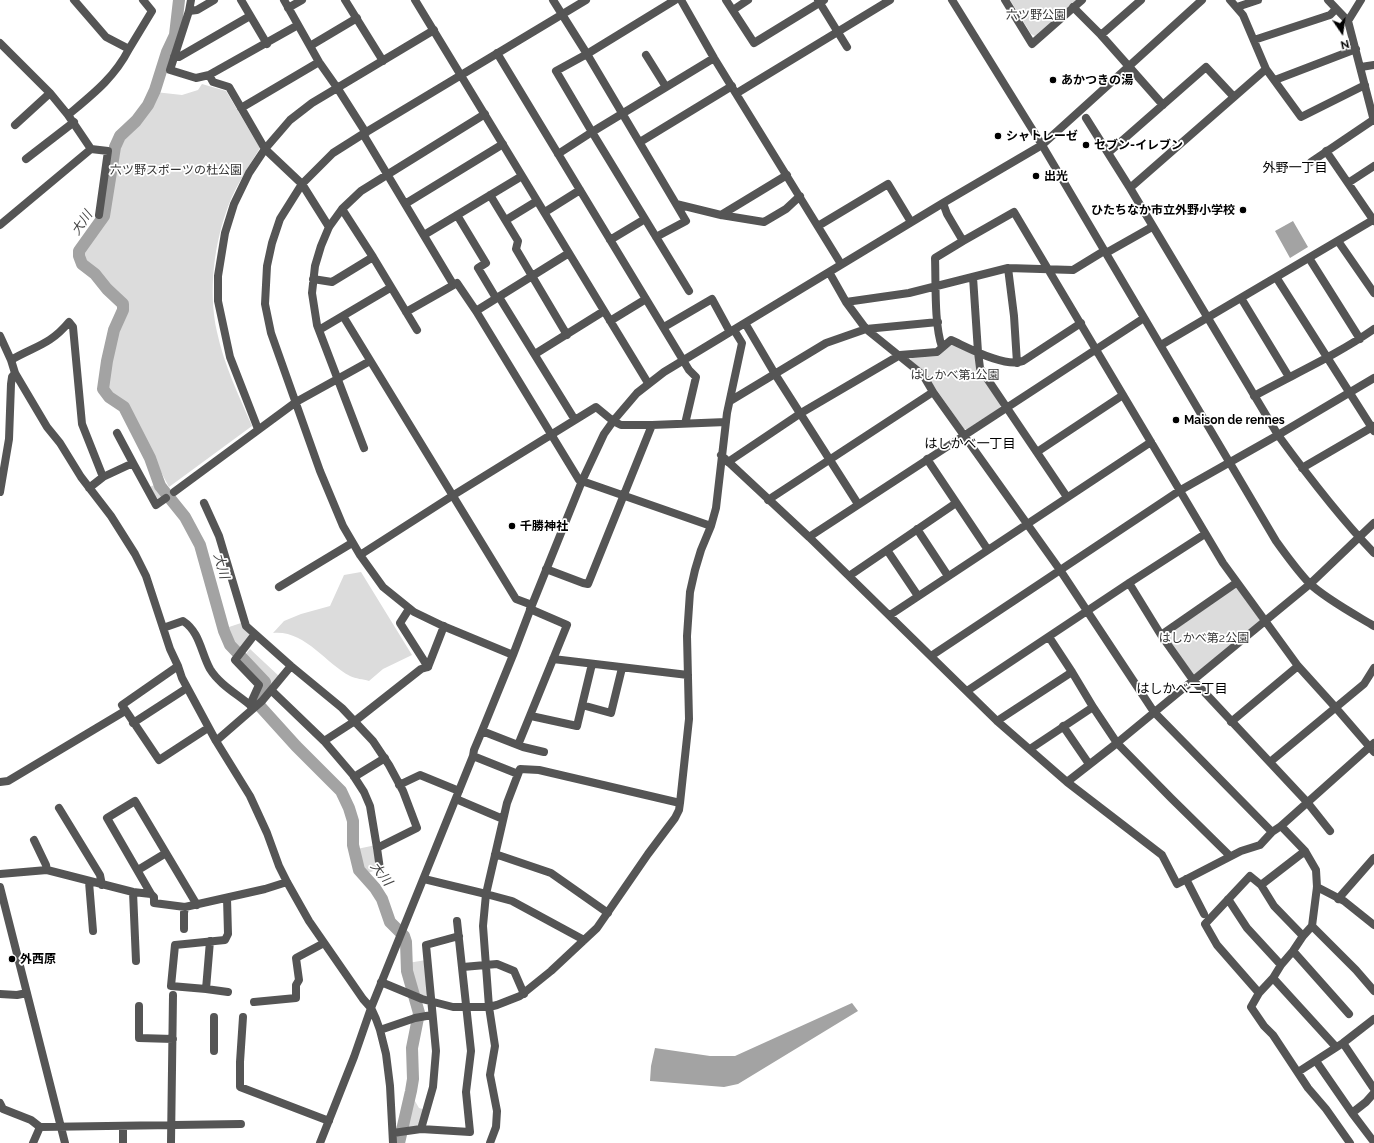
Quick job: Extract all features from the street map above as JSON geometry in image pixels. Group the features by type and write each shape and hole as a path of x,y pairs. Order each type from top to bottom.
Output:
{"street":[{"path":"74,0 106,36 129,49"},
{"path":"68,115 116,71 152,11 143,0"},
{"path":"191,0 189,11 170,70 196,78 209,75 267,44 298,25"},
{"path":"189,11 197,10 214,0"},
{"path":"241,0 267,44"},
{"path":"284,0 319,62 338,89 387,175 453,284"},
{"path":"288,8 302,0"},
{"path":"346,0 383,62"},
{"path":"416,0 648,383"},
{"path":"553,0 623,113 686,221 656,237"},
{"path":"513,655 444,626 409,609 383,587 352,543 343,526 320,471 271,333 265,304 267,266 272,243 280,219 302,184 333,153 461,74 586,0"},
{"path":"675,0 587,54 556,71 689,291"},
{"path":"681,0 714,58 841,264"},
{"path":"726,0 754,43 821,1 847,47"},
{"path":"733,10 748,0"},
{"path":"737,94 890,0"},
{"path":"952,0 1042,145 1276,541 1310,584 1343,608 1374,626"},
{"path":"1006,0 1032,44 1082,0"},
{"path":"1101,35 1140,0"},
{"path":"320,1143 371,1008 456,799 546,569 594,454 613,421 637,393 648,383 841,264 1042,145 1202,0"},
{"path":"1230,0 1243,15 1266,69 1301,117 1365,85"},
{"path":"1237,7 1258,0"},
{"path":"1311,162 1374,120 1348,21 1328,0"},
{"path":"1348,21 1362,0"},
{"path":"1073,8 1101,35 1163,105"},
{"path":"1254,40 1330,15 1336,9"},
{"path":"174,57 179,57 250,16"},
{"path":"310,46 357,18"},
{"path":"258,429 230,357 218,301 218,276 225,233 234,204 249,173 265,149 290,120 312,103 338,89 434,30"},
{"path":"0,43 50,93 74,122 91,149"},
{"path":"1275,80 1356,49"},
{"path":"497,53 689,370 696,377 685,424"},
{"path":"646,55 666,87"},
{"path":"558,154 714,58"},
{"path":"241,108 319,62"},
{"path":"1361,67 1374,65"},
{"path":"1108,153 1206,67 1234,97"},
{"path":"1130,188 1266,69"},
{"path":"209,75 213,82 229,87 265,149 302,184 329,227"},
{"path":"640,142 732,86"},
{"path":"15,125 50,93"},
{"path":"364,448 319,330 314,309 312,293 313,279 321,246 329,227 342,208 361,191 485,114"},
{"path":"1086,118 1130,188 1278,435 1302,468 1374,553"},
{"path":"26,159 74,122"},
{"path":"405,204 503,144"},
{"path":"0,225 91,149 108,151 100,215"},
{"path":"1160,345 1374,221 1326,151"},
{"path":"1348,183 1374,166"},
{"path":"721,215 787,175"},
{"path":"424,235 522,176"},
{"path":"818,226 888,184 911,222"},
{"path":"545,212 580,190"},
{"path":"490,195 518,241 516,249 567,335"},
{"path":"676,204 721,215 764,222 786,208 800,196"},
{"path":"506,220 537,201"},
{"path":"943,203 947,214 963,241"},
{"path":"342,208 417,330"},
{"path":"721,455 890,615 997,722 1067,782 1162,855 1177,884 1240,851 1260,845 1272,832 1281,826 1307,802 1373,747 1298,666 1223,564 1014,212 935,258 939,339 942,347"},
{"path":"457,215 486,263 478,268 535,354 575,420"},
{"path":"610,240 645,219"},
{"path":"846,302 909,293 1008,268 1048,268 1073,270 1152,227"},
{"path":"1338,241 1374,293"},
{"path":"476,311 569,253"},
{"path":"313,279 332,282 373,257"},
{"path":"1309,258 1360,339"},
{"path":"1008,268 1014,316 1017,363"},
{"path":"829,272 846,302 866,329 923,375 933,392 1060,570 1154,712 1272,832"},
{"path":"973,277 980,368 1067,497"},
{"path":"1276,277 1349,393 1373,428 1302,468"},
{"path":"406,312 457,283 476,311 579,480 711,526"},
{"path":"319,330 390,288"},
{"path":"1241,298 1289,377"},
{"path":"610,321 646,299"},
{"path":"382,982 422,999 453,1007 489,1007 514,999 524,994 597,928 648,854 675,818 679,810 688,726 687,636 690,592 701,550 711,526 716,508 726,422 742,343 732,331 712,299 664,327"},
{"path":"535,354 604,311"},
{"path":"344,316 516,599 567,625 518,746"},
{"path":"809,537 1144,318"},
{"path":"11,360 44,344 60,333 69,322 73,327 82,424 103,477"},
{"path":"730,401 826,343 866,329 938,322"},
{"path":"745,323 858,504"},
{"path":"728,462 801,413 900,355 937,352 951,340 991,358 1017,363 1023,361 1081,323"},
{"path":"1254,396 1327,358 1374,329"},
{"path":"0,336 15,372 47,426 60,443 89,488 111,516 135,554 146,576 170,649 182,678 208,728 250,796 267,833 286,882 309,921 362,999 371,1008 380,1030 389,1070 398,1132 393,1143"},
{"path":"174,492 296,402 370,361"},
{"path":"0,492 9,439 11,384 12,377 15,372"},
{"path":"931,656 1180,490 1278,435 1374,378"},
{"path":"768,500 933,392"},
{"path":"1037,452 1123,395"},
{"path":"360,555 596,407 613,421 621,425 726,422"},
{"path":"546,569 588,584 652,425"},
{"path":"117,433 156,505 166,498"},
{"path":"890,615 1151,442"},
{"path":"927,459 988,550"},
{"path":"89,488 103,477 133,463"},
{"path":"204,503 219,536 246,626 342,708 355,721 373,741 385,758 400,785 417,828 378,848"},
{"path":"849,576 956,503"},
{"path":"1067,782 1117,743 1310,584 1374,523"},
{"path":"917,529 948,576"},
{"path":"967,691 1128,583 1205,534"},
{"path":"279,587 352,543"},
{"path":"887,550 918,596"},
{"path":"1128,583 1161,635 1193,680 1307,802 1330,831"},
{"path":"1161,635 1236,583"},
{"path":"409,609 400,623 428,667"},
{"path":"163,628 183,621 188,624 194,630 210,669 217,679 251,707"},
{"path":"428,667 444,626"},
{"path":"251,707 258,685 235,660 255,634"},
{"path":"1048,637 1117,743 1170,798 1230,856"},
{"path":"553,660 688,675"},
{"path":"531,716 577,726 592,664"},
{"path":"178,666 122,705 159,760 208,728"},
{"path":"216,741 251,707 262,701 272,691 291,666"},
{"path":"1231,722 1298,666"},
{"path":"324,741 355,721 421,668 428,667"},
{"path":"582,706 611,712 622,668"},
{"path":"1270,762 1364,684 1374,668"},
{"path":"997,722 1072,672"},
{"path":"134,723 187,688"},
{"path":"272,691 324,741 354,777 364,792 370,806 378,848 380,869"},
{"path":"1030,750 1063,726 1093,707"},
{"path":"0,782 8,781 125,711"},
{"path":"1063,726 1089,764"},
{"path":"482,731 518,746 544,752"},
{"path":"473,756 518,774"},
{"path":"354,777 385,758"},
{"path":"490,1143 496,1127 497,1111 490,1076 495,1046 489,1007 483,926 486,894 503,819 507,803 520,769 539,770 680,803"},
{"path":"400,785 420,775 459,791"},
{"path":"456,799 503,819"},
{"path":"197,905 135,801 107,818 154,897 154,903 185,907 197,905 227,898 286,882"},
{"path":"59,808 100,876 102,885"},
{"path":"1281,826 1305,851 1316,870 1318,887 1312,926 1281,965 1273,978 1259,993 1250,1007 1264,1026 1274,1035 1308,1088 1326,1109 1350,1143"},
{"path":"34,840 47,870"},
{"path":"1261,885 1305,851"},
{"path":"138,870 166,853"},
{"path":"495,854 551,873 608,913"},
{"path":"1338,899 1374,858"},
{"path":"0,874 47,870 89,882 133,892 151,894"},
{"path":"1259,993 1217,945 1205,924 1250,876 1261,885 1274,906 1303,936"},
{"path":"424,879 512,901 584,940"},
{"path":"1186,879 1204,914"},
{"path":"89,882 93,931"},
{"path":"0,887 65,1143"},
{"path":"1318,887 1344,901 1373,923"},
{"path":"133,892 136,961"},
{"path":"227,898 228,934 225,940 175,945 171,986 228,992"},
{"path":"1228,899 1247,928 1281,965"},
{"path":"184,930 185,907"},
{"path":"398,1132 421,1129 470,1132 466,1092 471,1051 457,921"},
{"path":"1312,926 1356,970 1374,991"},
{"path":"421,1129 433,1087 436,1051 429,1015 431,1002 426,945 459,936"},
{"path":"206,989 210,941"},
{"path":"254,1002 296,998 296,985 299,980 296,958 324,943"},
{"path":"1293,951 1349,1014"},
{"path":"463,967 497,964 514,971 524,994"},
{"path":"1273,978 1340,1045 1374,1089"},
{"path":"0,994 17,995 27,993"},
{"path":"171,1143 173,995"},
{"path":"139,1006 139,1038 173,1039"},
{"path":"380,1030 414,1018 429,1015"},
{"path":"214,1017 214,1051"},
{"path":"243,1017 240,1087 329,1120"},
{"path":"1298,1072 1340,1045 1374,1019"},
{"path":"1316,1061 1374,1142"},
{"path":"1352,1113 1366,1102 1374,1093"},
{"path":"1,1109 32,1120 40,1127 241,1124"},
{"path":"123,1126 123,1143"},
{"path":"33,1143 40,1127"}],"green space":[{"name":"六ツ野公園","path":"1010,0 1076,0 1035,36 1031,34"},
{"name":"六ツ野スポーツの杜公園","path":"202,84 226,91 260,148 239,182 229,204 216,251 213,284 214,316 220,344 232,380 252,426 169,487 126,406 108,392 105,386 114,336 125,309 125,305 99,275 83,262 80,257 81,251 105,217 116,148 121,137 149,106 155,92 182,95 198,90"},
{"name":"はしかべ第1公園","path":"951,343 975,354 1001,405 1000,408 967,429 964,429 922,369 910,360 912,358 939,356"},
{"path":"162,476 170,491 157,499 150,487 160,482"},
{"path":"361,572 412,655 383,669 369,681 350,676 314,648 295,637 284,633 273,633 284,621 301,614 330,606 344,575"},
{"name":"はしかべ第2公園","path":"1236,587 1261,621 1195,676 1168,640 1168,633"},
{"path":"244,622 254,634 240,652 231,644 226,628"},
{"path":"250,649 280,677 264,695 267,682 244,656"},
{"path":"376,845 378,869 366,874 362,869 357,849"},
{"path":"426,960 429,993 425,997 415,994 408,971 408,963"},
{"path":"412,1096 419,1108 426,1110 420,1128 402,1130"}],"shaded area":[{"path":"1293,221 1308,247 1290,258 1275,231"},
{"path":"852,1003 858,1011 738,1084 724,1087 650,1081 651,1066 655,1048 710,1056 735,1056"}],"waterway":[{"name":"大川","path":"179,0 175,35 167,52 155,90 148,105 136,121 120,136 115,147 104,216 79,251 82,264 95,274 107,289 123,304 123,310 114,330 103,389 109,397 124,407 150,458 160,486 185,517 200,545 224,631 230,645 265,682 257,701 258,704 296,746 341,791 353,821 353,845 359,870 375,888 382,899 390,922 404,936 406,942 407,971 419,1013 412,1048 413,1079 399,1143"}],"place":[{"name":"あかつきの湯","path":"1053,80"},
{"name":"シャトレーゼ","path":"998,136"},
{"name":"セブン-イレブン","path":"1086,145"},
{"name":"出光","path":"1036,176"},
{"name":"ひたちなか市立外野小学校","path":"1243,210"},
{"name":"Maison de rennes","path":"1176,420"},
{"name":"千勝神社","path":"512,526"},
{"name":"外西原","path":"12,959"}],"district":[{"name":"外野一丁目","path":"1295,168"},
{"name":"はしかべ一丁目","path":"970,444"},
{"name":"はしかべ二丁目","path":"1182,689"}]}
